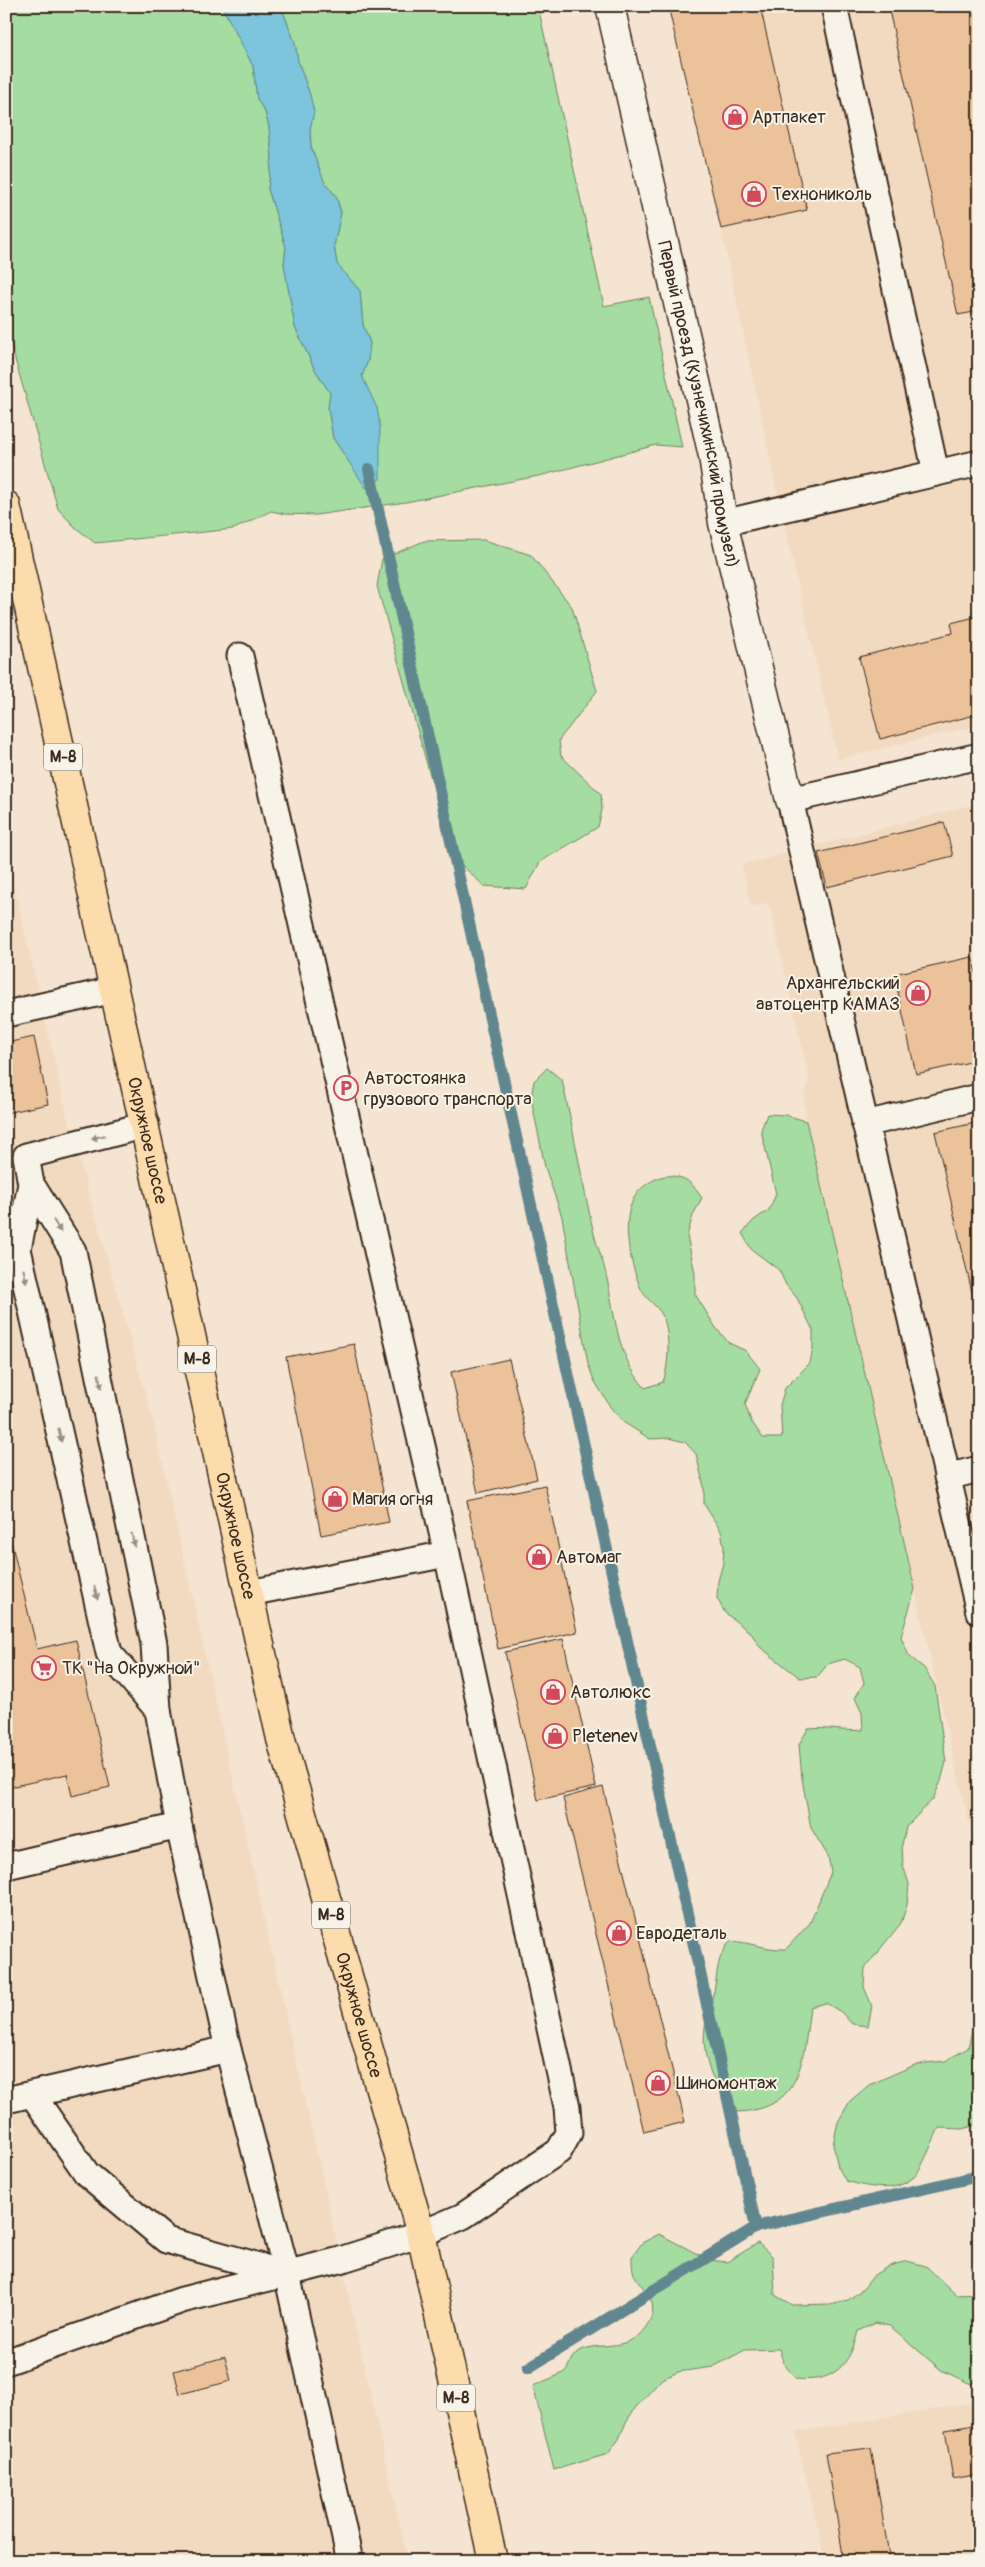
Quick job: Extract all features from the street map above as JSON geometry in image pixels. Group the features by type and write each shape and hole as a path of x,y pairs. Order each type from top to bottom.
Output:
{"main road":[{"name":"Окружное шоссе","path":"8,517 146,1125 281,1739 420,2234 493,2561"}],"street":[{"name":"Первый проезд (Кузнечихинский промузел)","path":"610,6 713,456 723,523 790,800"}],"lane":[{"path":"834,6 936,473"},
{"path":"723,523 979,463"},
{"path":"6,2362 182,2300 287,2274 420,2234 463,2216 559,2151 568,2133 567,2107 448,1554 240,656"},
{"path":"979,756 790,800 979,1612"},
{"path":"6,1014 114,990"},
{"path":"865,1124 979,1097"},
{"path":"146,1125 16,1158 73,1251 154,1644 158,1710 179,1826 228,2048 287,2274 350,2561"},
{"path":"31,1184 18,1249 109,1652 158,1710"},
{"path":"947,1477 979,1469"},
{"path":"249,1593 448,1554"},
{"path":"6,1866 179,1826"},
{"path":"6,2100 228,2048"},
{"path":"32,2094 87,2174 166,2240 287,2274"}],"shaded area":[{"path":"668,6 979,6 979,725 838,759 781,511 721,229"},
{"path":"979,803 979,1867 806,1121 804,1098 809,1077 769,903 751,907 742,865"},
{"path":"6,850 67,1115 153,1421 408,2561 6,2561"},
{"path":"979,2402 979,2561 826,2561 795,2432"}],"green space":[{"path":"6,6 222,6 253,66 257,99 265,112 269,127 272,157 268,189 286,247 284,264 295,327 314,368 330,393 328,408 333,438 350,463 379,443 377,415 362,376 368,360 370,343 363,325 360,291 337,264 334,246 341,212 336,196 324,182 311,147 310,129 313,112 310,95 298,61 295,43 281,6 538,6 604,306 649,297 682,447 656,445 543,475 406,502 316,515 285,514 271,511 234,529 95,543 75,527 58,509 6,328"},
{"path":"484,540 531,555 572,607 597,691 559,740 561,756 601,794 602,810 598,827 540,862 526,889 484,886 453,857 377,586 382,559 424,541"},
{"path":"547,1068 562,1080 595,1239 606,1274 618,1334 622,1348 635,1375 645,1388 663,1382 667,1368 668,1342 664,1319 643,1293 629,1251 628,1222 630,1209 634,1198 649,1183 665,1176 683,1178 696,1189 702,1198 693,1215 687,1236 695,1273 695,1294 716,1328 729,1343 746,1351 760,1369 745,1404 751,1421 763,1438 782,1438 780,1405 785,1388 810,1363 813,1347 813,1330 797,1298 786,1285 779,1270 751,1249 742,1233 754,1220 769,1210 776,1194 761,1130 767,1114 786,1115 806,1121 915,1589 901,1637 909,1656 924,1668 935,1686 946,1762 941,1781 933,1799 906,1827 902,1845 903,1865 909,1884 907,1905 901,1923 865,1968 864,1987 872,2006 868,2026 852,2024 841,2012 826,2003 810,2007 805,2045 796,2079 787,2092 775,2102 758,2109 736,2112 721,2092 706,2058 704,2034 718,1965 730,1941 786,1949 810,1923 831,1872 828,1856 811,1828 802,1779 799,1744 808,1729 863,1730 862,1713 855,1698 864,1683 860,1667 845,1659 828,1664 817,1677 800,1678 760,1647 751,1633 725,1613 717,1598 724,1547 721,1531 704,1504 704,1487 696,1454 685,1442 668,1438 650,1439 623,1422 611,1408 594,1380 588,1364 562,1217 545,1167 531,1098 534,1081"},
{"path":"979,1999 979,2124 963,2129 939,2128 917,2174 898,2186 881,2188 846,2181 838,2167 833,2144 838,2122 850,2101 869,2085 917,2064 945,2061 968,2048"},
{"path":"659,2234 709,2260 727,2262 758,2243 773,2257 775,2295 792,2305 830,2304 848,2300 863,2289 874,2275 889,2266 907,2261 926,2266 956,2295 979,2294 979,2381 971,2384 941,2370 890,2326 875,2323 858,2331 850,2354 838,2370 820,2378 809,2380 796,2379 784,2364 779,2349 745,2350 713,2367 678,2372 662,2379 636,2407 626,2422 619,2439 608,2454 554,2470 533,2386 566,2372 572,2358 579,2351 621,2344 632,2340 642,2332 650,2320 653,2307 649,2296 634,2274 632,2257 642,2243"}],"water":[{"path":"222,6 281,6 295,43 298,61 314,112 310,129 311,147 324,181 336,196 341,213 334,246 337,264 360,291 363,325 370,343 368,360 362,376 377,408 380,426 380,479 366,488 333,438 328,408 330,393 314,368 295,327 284,264 286,247 268,189 272,157 269,127 265,112 257,99 253,66"}],"building":[{"path":"668,6 760,6 807,210 721,229"},
{"path":"888,6 979,6 979,311 958,315"},
{"path":"979,616 979,714 880,739 859,657 953,633 951,623"},
{"path":"944,822 953,856 827,887 818,853"},
{"path":"972,957 979,986 979,1060 916,1074 894,974"},
{"path":"34,1037 48,1104 6,1113 6,1043"},
{"path":"979,1122 979,1323 935,1132"},
{"path":"354,1344 389,1522 321,1535 286,1357"},
{"path":"509,1359 537,1479 478,1493 451,1372"},
{"path":"545,1485 577,1632 498,1649 467,1501"},
{"name":"ТК \"На Окружной\"","path":"6,1520 37,1649 76,1640 110,1787 72,1796 67,1774 6,1788"},
{"path":"563,1639 596,1787 538,1800 505,1652"},
{"path":"603,1787 685,2122 644,2132 563,1798"},
{"path":"225,2357 231,2381 180,2394 174,2371"},
{"path":"979,2424 979,2474 953,2479 945,2430"},
{"path":"871,2448 890,2561 844,2561 826,2453"}],"waterway":[{"path":"369,469 756,2227"},
{"path":"528,2368 756,2227 979,2176"}],"place":[{"name":"Артпакет","path":"735,117"},
{"name":"Технониколь","path":"754,194"},
{"name":"Архангельский автоцентр КАМАЗ","path":"918,993"},
{"name":"Автостоянка грузового транспорта","path":"346,1088"},
{"name":"Магия огня","path":"335,1499"},
{"name":"Автомаг","path":"539,1557"},
{"name":"ТК \"На Окружной\"","path":"44,1668"},
{"name":"Автолюкс","path":"553,1692"},
{"name":"Pletenev","path":"555,1736"},
{"name":"Евродеталь","path":"619,1933"},
{"name":"Шиномонтаж","path":"658,2083"}]}
